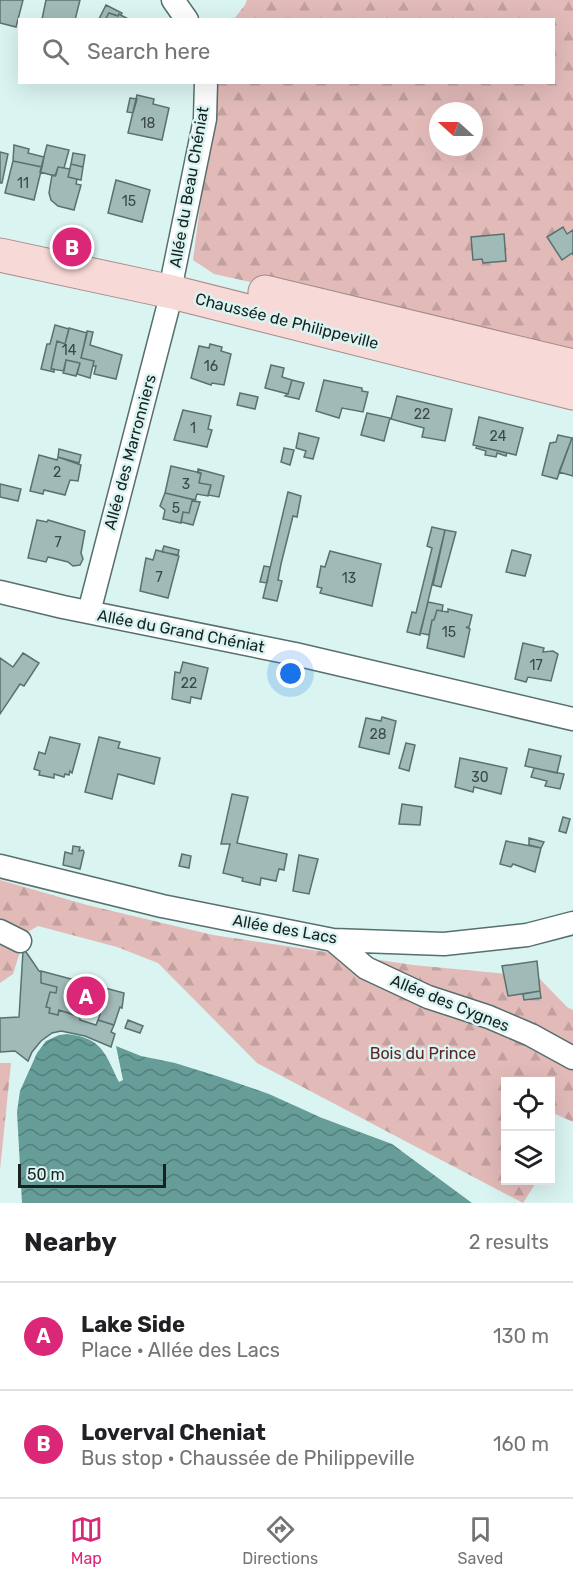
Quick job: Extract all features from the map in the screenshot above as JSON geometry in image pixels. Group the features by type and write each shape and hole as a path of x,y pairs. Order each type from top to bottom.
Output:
{"main road":[{"name":"Chaussée de Philippeville","path":"0,235 573,393"},
{"name":"Chaussée de Philippeville","path":"0,255 173,283 225,282 573,366"}],"street":[{"path":"173,0 186,18"},
{"name":"Allée du Beau Chéniat","path":"173,283 205,119 206,84"},
{"name":"Allée des Marronniers","path":"89,612 173,283"},
{"name":"Allée du Grand Chéniat","path":"0,592 295,654 573,719"},
{"name":"Allée des Lacs","path":"0,866 162,906 333,940 444,944 527,935 573,923"},
{"name":"Allée des Cygnes","path":"333,940 366,968 428,997 489,1017 573,1058"}],"green space":[{"path":"247,0 573,0 573,353 214,274 193,260 216,84 555,84 555,18 235,18"},
{"name":"Bois du Prince","path":"0,880 87,905 213,935 413,965 538,977 567,1007 573,1010 573,1122 555,1114 555,1077 501,1077 501,1185 534,1185 523,1203 257,1063 158,963 117,947 38,926 26,933 13,974 0,983"},
{"path":"0,1063 11,1063 0,1170"}],"water":[{"path":"67,1034 88,1039 96,1044 106,1056 119,1082 123,1080 116,1046 141,1056 175,1063 220,1077 269,1094 322,1118 392,1144 472,1203 22,1203 17,1112 20,1091 37,1053 46,1041"}],"building":[{"path":"0,0 23,0 16,27 0,23"},
{"path":"46,0 80,0 76,18 42,18"},
{"path":"106,5 122,13 118,16 109,13 106,18 100,18"},
{"path":"109,13 118,16 119,14 126,18 106,18"},
{"path":"137,95 154,99 153,104 169,108 162,140 128,133"},
{"path":"130,98 137,99 133,113 127,112"},
{"path":"14,145 29,149 28,153 44,157 42,167 13,161"},
{"path":"47,145 69,150 64,168 58,167 55,176 40,172"},
{"path":"0,152 8,154 2,183 0,183"},
{"path":"73,153 85,155 83,167 71,164"},
{"path":"13,161 42,167 34,200 5,193"},
{"path":"71,164 83,167 81,180 68,177"},
{"path":"58,167 70,169 68,177 77,179 76,184 81,185 74,210 58,206 51,200 49,193 52,175 56,175"},
{"path":"116,180 150,190 142,222 108,213"},
{"path":"563,227 567,234 573,230 573,255 572,253 562,260 547,237"},
{"path":"504,234 506,261 483,263 482,259 473,260 471,237"},
{"path":"55,325 69,329 65,344 57,341 51,369 54,369 54,372 41,369 47,344 50,344"},
{"path":"69,328 87,333 81,358 94,361 90,378 77,374 80,363 66,360 64,371 51,369 57,341 65,344"},
{"path":"87,331 93,332 90,345 122,355 116,379 94,374 96,366 93,366 94,361 81,358"},
{"path":"210,344 222,347 221,351 231,354 224,385 212,383 211,385 191,378 199,346 209,348"},
{"path":"66,360 80,363 76,376 63,373"},
{"path":"271,365 284,368 282,377 292,380 288,394 265,388"},
{"path":"292,380 304,383 299,399 285,396 288,394"},
{"path":"324,380 362,388 362,391 368,392 363,412 342,408 339,418 316,411"},
{"path":"240,393 258,397 255,409 237,405"},
{"path":"397,396 452,409 445,441 422,437 424,428 391,419"},
{"path":"183,410 211,416 208,429 212,430 207,447 174,440"},
{"path":"367,413 390,418 384,441 361,435"},
{"path":"479,417 523,428 516,455 473,445"},
{"path":"299,433 319,438 313,459 304,457 306,451 296,448"},
{"path":"558,435 572,438 557,479 542,475 550,443 556,442"},
{"path":"573,438 573,476 559,472"},
{"path":"477,446 507,453 506,456 497,453 496,457 485,455 486,451 476,448"},
{"path":"284,448 294,450 290,465 281,462"},
{"path":"59,449 81,455 79,463 58,457"},
{"path":"39,455 57,460 58,457 81,465 78,481 70,480 65,495 44,490 43,494 30,491"},
{"path":"171,466 201,473 199,483 211,485 208,496 197,494 195,500 165,493"},
{"path":"198,469 224,476 219,497 208,495 211,485 199,483 201,473 198,473"},
{"path":"0,484 21,489 18,501 0,497"},
{"path":"288,492 301,496 297,517 293,516 281,564 278,580 282,581 277,601 263,598"},
{"path":"165,493 195,500 192,501 189,513 183,512 181,523 163,519 165,510 160,506"},
{"path":"192,501 200,502 193,525 181,522 183,512 189,513"},
{"path":"37,520 47,522 48,520 85,531 81,553 83,559 80,565 73,566 68,562 48,557 46,562 28,558"},
{"path":"432,527 445,530 420,635 407,632 412,612 416,613 432,548 427,546"},
{"path":"445,530 456,532 441,587 433,585"},
{"path":"164,546 179,550 178,555 162,552"},
{"path":"156,550 179,556 168,598 140,591 146,558 153,560"},
{"path":"512,550 531,555 525,576 506,572"},
{"path":"330,551 381,564 372,606 320,593 322,588 317,587 321,566 325,567"},
{"path":"264,566 270,567 267,583 260,582"},
{"path":"428,602 443,605 442,611 437,610 432,620 429,635 420,633"},
{"path":"448,609 472,615 469,627 466,627 470,629 464,657 427,648 432,620 437,610 448,612"},
{"path":"523,643 544,648 543,652 553,651 558,654 551,681 528,677 526,682 515,679"},
{"path":"23,653 39,663 24,686 20,684 0,714 0,658 13,667"},
{"path":"183,662 208,668 201,699 191,697 190,703 172,699 175,672 180,673"},
{"path":"382,717 396,721 389,754 359,747 366,718 381,721"},
{"path":"50,737 80,744 72,773 70,771 69,775 65,774 64,777 54,774 54,778 39,775 40,771 34,769 39,752 45,754"},
{"path":"99,737 120,742 118,748 160,758 154,784 118,774 112,799 85,792"},
{"path":"406,743 415,745 409,771 399,768"},
{"path":"529,749 561,756 557,773 525,766"},
{"path":"460,758 507,768 501,794 474,787 473,792 455,787"},
{"path":"534,768 564,774 560,789 545,786 547,781 531,777"},
{"path":"232,794 248,797 237,843 287,854 284,870 279,869 276,881 261,878 260,885 223,873 230,844 221,844"},
{"path":"402,804 422,807 420,825 399,824"},
{"path":"563,817 570,819 566,833 559,831"},
{"path":"529,838 544,842 541,848 529,845"},
{"path":"506,841 541,848 535,872 513,864 511,867 500,864"},
{"path":"73,846 80,847 79,851 84,852 80,869 63,865 65,852 72,854"},
{"path":"182,854 191,856 189,868 179,866"},
{"path":"299,855 318,859 309,894 293,891"},
{"path":"23,951 41,972 41,983 57,987 56,993 50,992 46,1007 50,1008 49,1013 58,1015 59,1010 96,1025 98,1020 114,1025 111,1032 115,1034 111,1047 85,1036 61,1031 52,1033 41,1041 28,1061 15,1051 0,1052 0,1018 19,1017"},
{"path":"537,961 540,991 508,996 502,966"},
{"path":"41,971 124,993 122,1008 120,1007 114,1025 98,1020 104,1003 86,998 81,1017 59,1010 58,1015 49,1013 50,1008 46,1007 50,992 56,993 57,987 41,983"},
{"path":"540,991 541,998 524,1000 523,994"},
{"path":"128,1020 143,1026 140,1033 125,1028"}],"place":[{"name":"Loverval Cheniat","path":"72,247"},
{"name":"Lake Side","path":"86,996"}]}
